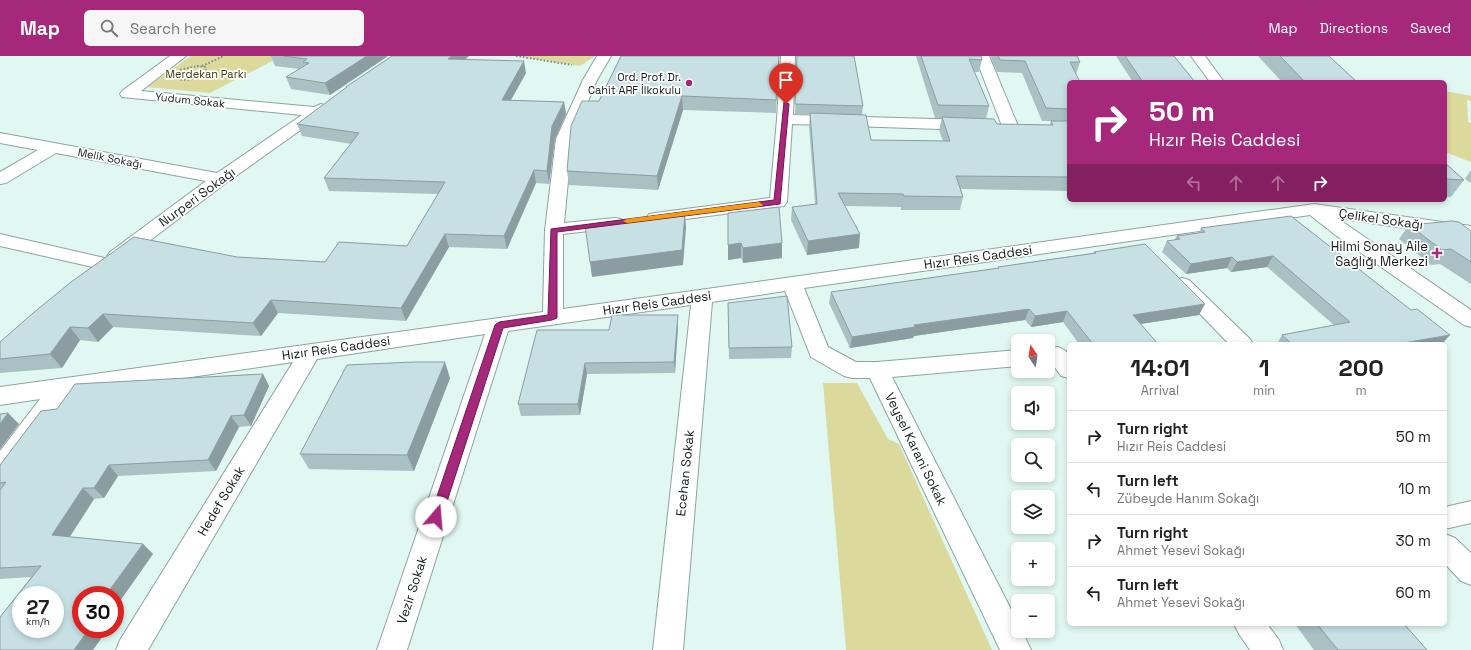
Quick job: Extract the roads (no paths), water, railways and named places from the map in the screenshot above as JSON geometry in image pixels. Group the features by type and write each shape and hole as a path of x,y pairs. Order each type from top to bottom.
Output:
{"street":[{"name":"Yudum Sokak","path":"179,56 127,94 316,112"},
{"path":"552,318 554,230 564,139 590,80 604,56"},
{"path":"554,230 778,202 785,119 788,56"},
{"path":"785,119 1017,127 982,56"},
{"path":"1198,56 1216,80"},
{"name":"Nurperi Sokağı","path":"87,279 220,179 334,100"},
{"name":"Melik Sokağı","path":"0,138 220,179"},
{"path":"0,179 53,148"},
{"path":"1311,205 1341,230 1471,320"},
{"name":"Çelikel Sokağı","path":"1311,205 1471,232"},
{"name":"Hızır Reis Caddesi","path":"0,396 1133,235 1311,205"},
{"path":"1133,235 1150,251"},
{"path":"0,240 106,264"},
{"path":"1171,273 1240,342"},
{"path":"792,284 819,352 852,370 877,370 1011,359"},
{"name":"Ecehan Sokak","path":"668,650 702,296"},
{"name":"Vezir Sokak","path":"392,650 499,325"},
{"name":"Hedef Sokak","path":"131,650 310,352"},
{"path":"1055,355 1058,355 1067,367"},
{"name":"Veysel Karani Sokak","path":"877,370 1016,650"},
{"path":"0,470 62,387"},
{"path":"1447,518 1471,512"},
{"path":"1447,548 1471,572"},
{"path":"1250,626 1268,650"}],"place":[{"name":"Ord. Prof. Dr. Cahit ARF İlkokulu","path":"689,83"},
{"name":"Hilmi Sonay Aile Sağlığı Merkezi","path":"1437,253"}],"park label":[{"name":"Merdekan Parkı","path":"206,74"}]}
